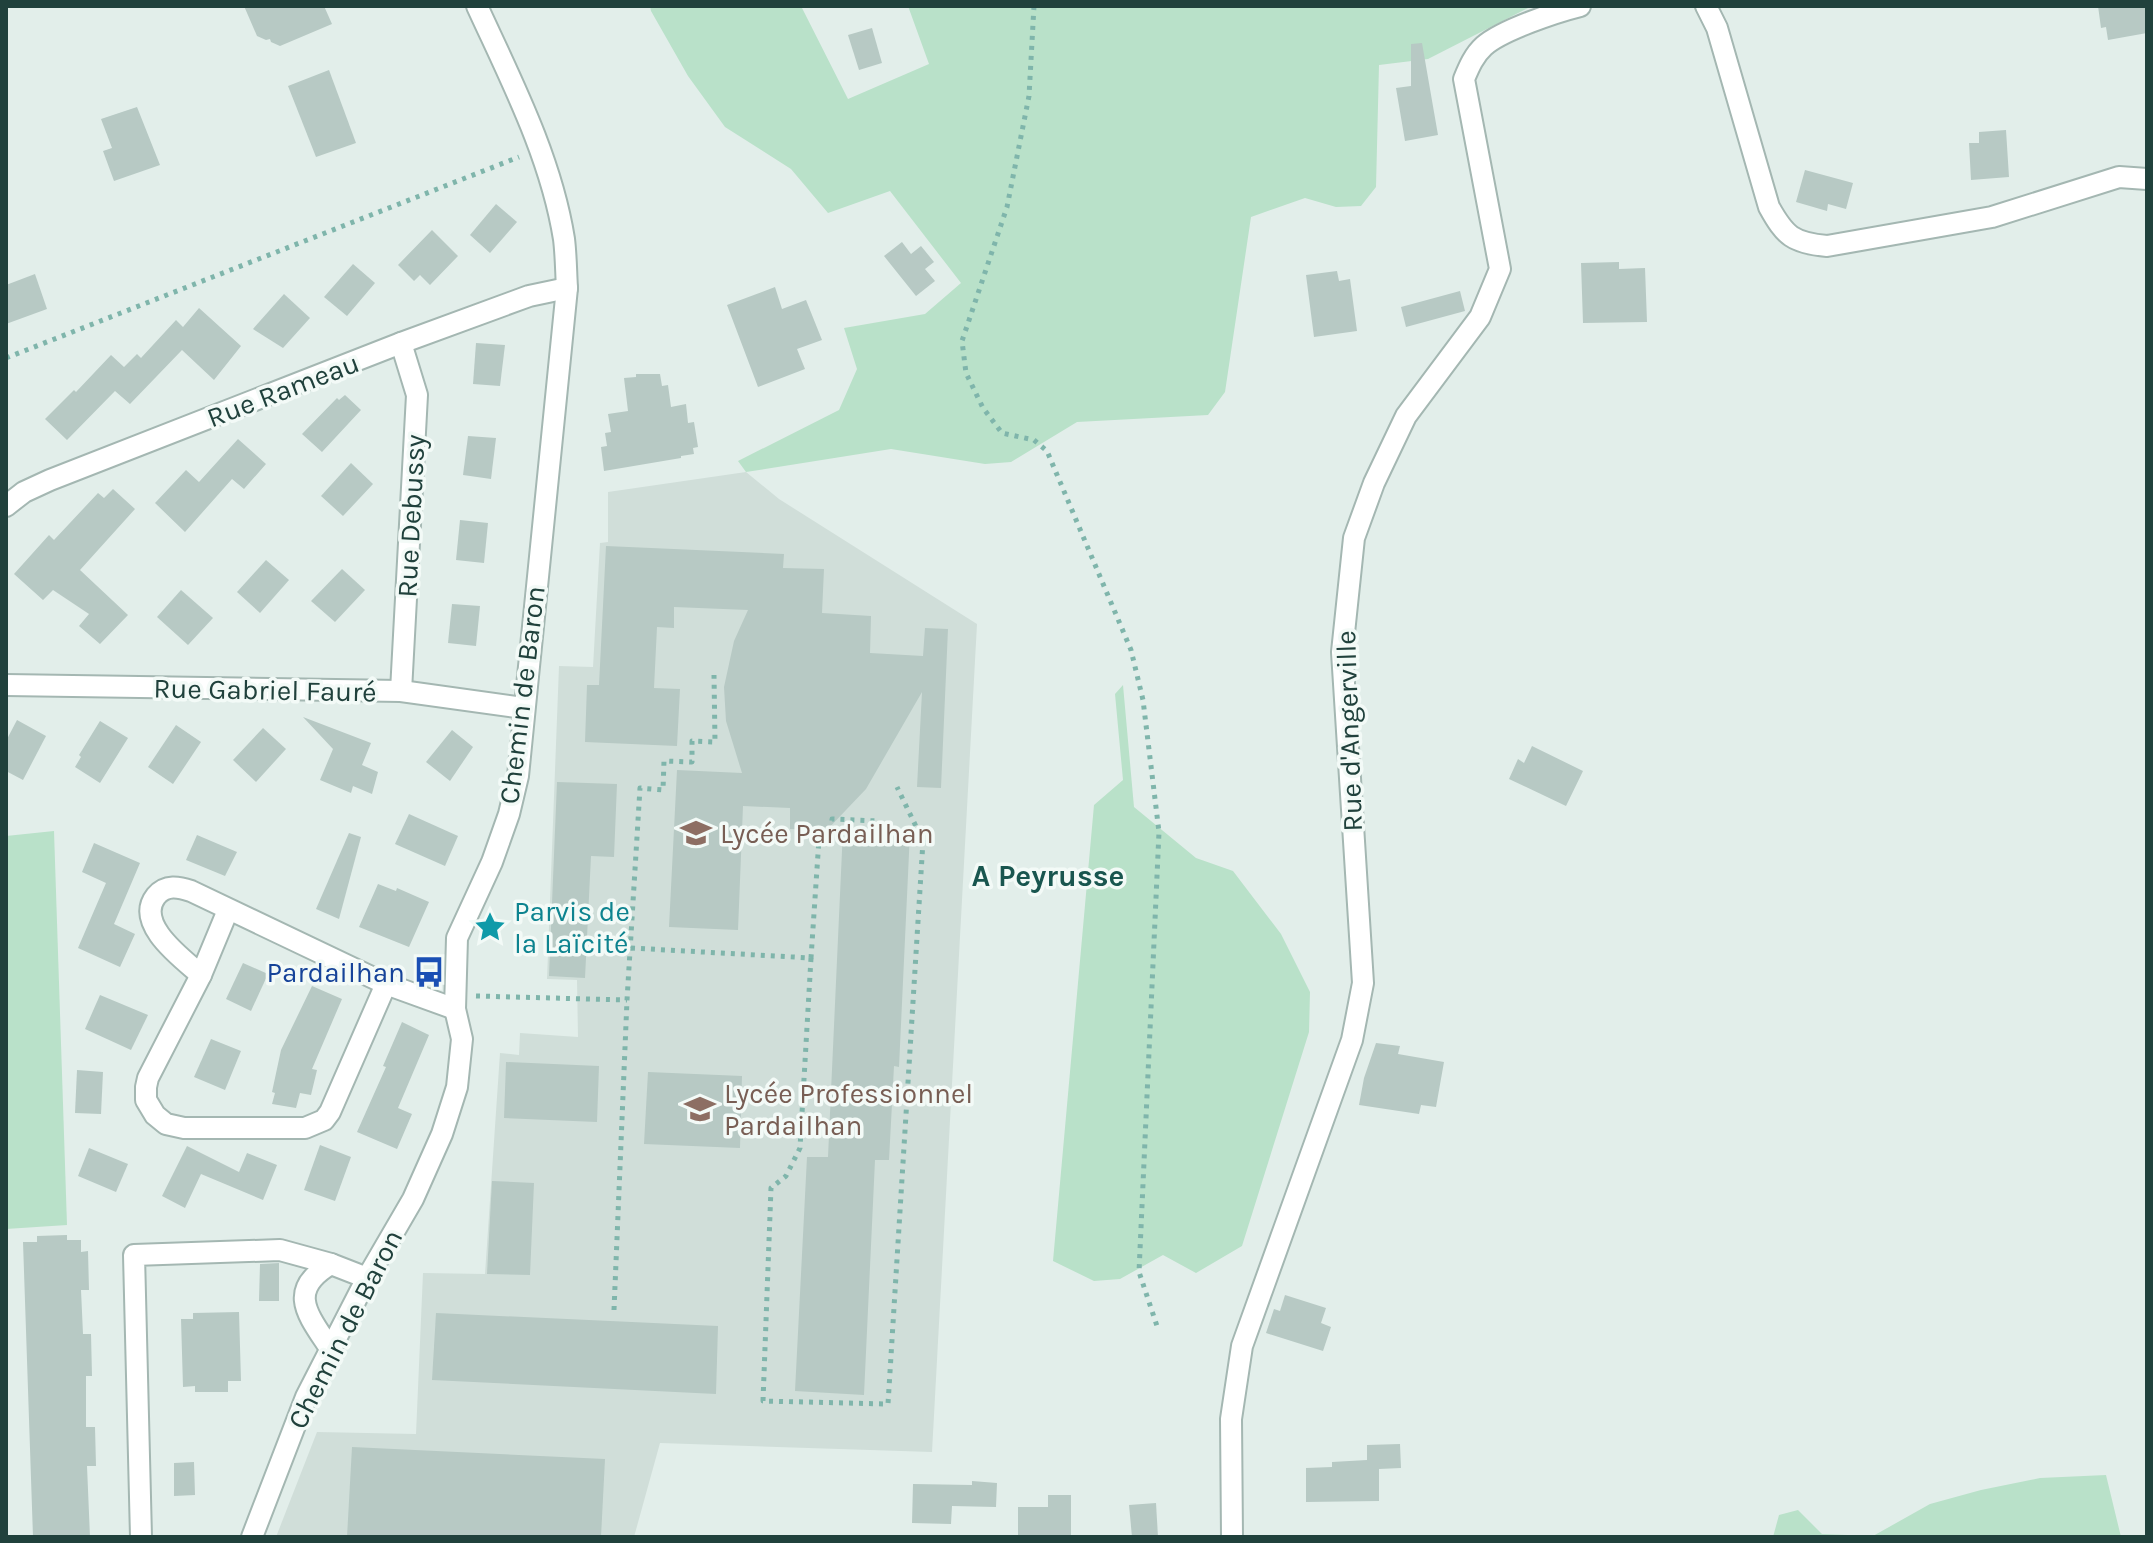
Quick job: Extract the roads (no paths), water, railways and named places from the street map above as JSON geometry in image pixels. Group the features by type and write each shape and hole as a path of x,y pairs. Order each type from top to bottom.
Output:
{"street":[{"name":"Chemin de Baron","path":"252,1537 306,1397 367,1278 413,1199 442,1134 457,1087 462,1039 455,1009 457,938 492,862 518,776 567,288 564,240 540,149 477,6"},
{"path":"1706,6 1717,28 1769,207 1782,231 1806,244 1827,246 1992,217 2119,177 2147,179"},
{"name":"Rue d'Angerville","path":"1232,1537 1231,1419 1242,1346 1352,1040 1363,983 1342,652 1354,538 1374,483 1406,416 1480,317 1500,269 1464,79 1469,64 1482,47 1496,37 1572,7"},
{"name":"Rue Rameau","path":"6,506 24,492 50,480 401,343 529,296 567,288"},
{"name":"Rue Debussy","path":"401,343 417,395 401,691"},
{"name":"Rue Gabriel Fauré","path":"6,685 401,691 523,708"},
{"path":"201,975 153,926 152,904 157,895 166,889 176,887 191,891 386,984 455,1009"},
{"path":"228,910 201,975 148,1078 146,1100 155,1115 166,1124 184,1128 305,1128 324,1120 386,984"},
{"path":"141,1537 134,1255 280,1250 367,1278"},
{"path":"331,1264 314,1274 306,1286 305,1302 309,1316 331,1350"}],"place":[{"name":"Lycée Pardailhan","path":"696,833"},
{"name":"Parvis de la Laïcité","path":"490,927"},
{"name":"Pardailhan","path":"429,972"},
{"name":"Lycée Professionnel Pardailhan","path":"700,1109"}],"district":[{"name":"A Peyrusse","path":"1048,876"}]}
